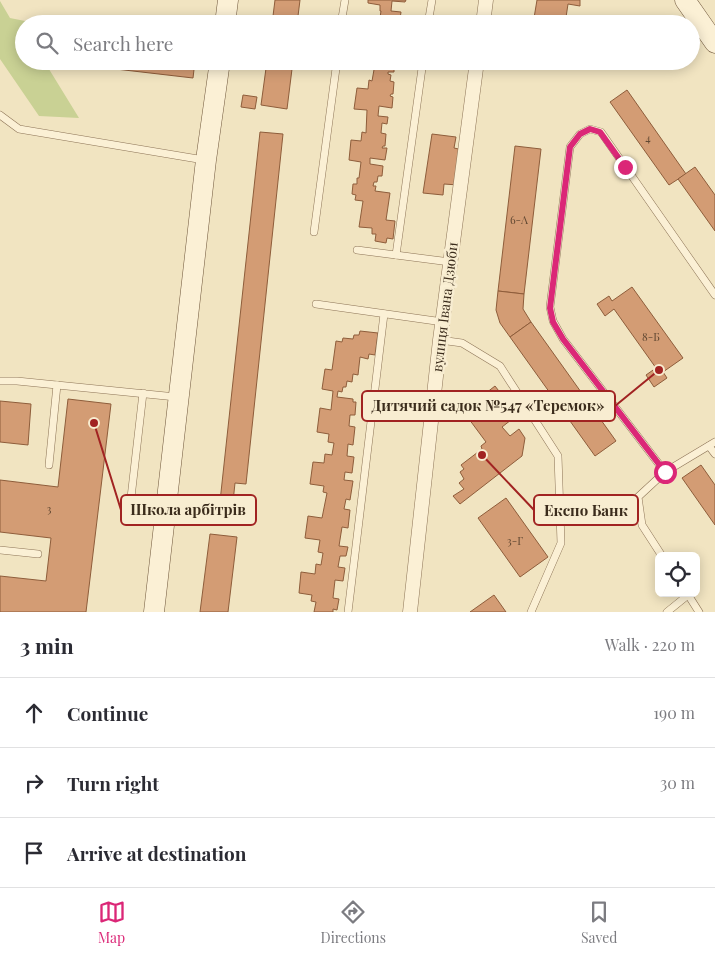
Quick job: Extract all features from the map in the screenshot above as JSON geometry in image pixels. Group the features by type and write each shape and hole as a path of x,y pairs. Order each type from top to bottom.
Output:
{"main road":[{"path":"226,15 228,0"},
{"path":"685,0 695,15"},
{"path":"700,22 715,43"},
{"path":"154,612 206,160 219,70"}],"street":[{"path":"484,15 486,0"},
{"name":"вулиця Івана Дзюби","path":"410,612 440,340 477,70"}],"lane":[{"path":"343,15 345,0"},
{"path":"430,15 432,0"},
{"path":"314,232 336,70"},
{"path":"396,255 422,70"},
{"path":"0,115 19,129 206,160"},
{"path":"665,472 563,339 553,322 550,308 570,147 580,134 590,129 600,132 715,295"},
{"path":"357,250 450,262"},
{"path":"316,304 443,322"},
{"path":"348,612 384,314"},
{"path":"440,340 462,343 500,366 558,456 561,543 531,612"},
{"path":"0,382 17,381 179,397"},
{"path":"49,465 57,385"},
{"path":"129,514 143,393"},
{"path":"659,552 642,525 638,497 665,472 712,444 715,454"},
{"path":"0,550 38,554"},
{"path":"667,612 684,597"},
{"path":"689,597 699,612"}],"green space":[{"path":"0,1 10,18 15,19 15,70 50,70 79,118 39,116 0,59"}],"building":[{"path":"275,0 300,0 298,15 273,15"},
{"path":"368,0 406,0 405,2 392,1 391,11 401,12 401,15 380,15 380,5 368,3"},
{"path":"537,0 580,0 580,6 568,4 566,15 534,15"},
{"path":"124,70 194,70 193,78"},
{"path":"266,70 292,70 287,109 261,105"},
{"path":"374,70 394,70 394,72 388,72 391,75 390,81 394,82 393,94 390,96 393,97 392,108 379,106 378,116 388,117 387,124 382,123 381,133 386,134 385,146 382,148 387,148 385,160 370,158 370,164 383,166 382,176 378,176 377,182 374,182 373,186 376,186 375,191 390,193 386,220 395,221 393,239 387,238 386,243 375,241 376,234 372,234 372,228 359,227 363,201 355,200 356,195 352,194 353,184 357,184 357,178 359,178 361,162 349,160 351,140 361,141 362,132 366,133 367,110 354,109 357,88 368,89 369,80 372,81"},
{"path":"627,90 686,174 669,185 610,102"},
{"path":"243,95 257,97 255,109 241,107"},
{"path":"260,132 283,134 246,484 235,483 231,521 218,520"},
{"path":"432,134 456,137 454,148 463,150 458,185 444,184 443,195 423,193"},
{"path":"515,146 541,149 524,294 498,291"},
{"path":"695,167 715,195 715,231 678,179"},
{"path":"632,287 683,358 663,372 667,378 654,387 646,375 656,368 614,309 605,316 597,304 609,296 612,301"},
{"path":"498,291 524,294 523,309 531,322 510,337 500,323 496,310"},
{"path":"531,322 616,441 595,456 510,337"},
{"path":"360,331 378,333 375,355 369,354 368,359 360,357 358,375 353,374 352,382 347,381 346,387 343,387 342,392 338,391 337,397 353,399 353,402 356,402 355,415 350,415 349,426 355,427 353,445 348,444 347,456 354,457 352,473 345,472 344,480 353,481 350,500 346,499 344,509 350,510 348,528 342,527 339,546 348,547 346,556 340,556 338,567 345,568 343,581 335,580 333,598 339,599 337,610 333,609 333,612 314,612 316,602 311,601 312,595 299,593 301,572 315,574 316,564 321,565 323,553 318,552 320,540 305,538 308,516 322,518 327,493 323,492 324,486 310,484 313,462 324,463 325,454 332,455 334,443 328,442 329,434 317,432 320,408 331,410 333,391 322,389 325,369 332,370 336,341 342,342 343,338 353,339 354,335 359,335"},
{"path":"495,386 509,404 503,409 511,420 502,427 510,436 519,429 525,438 522,456 460,504 453,496 464,489 459,483 464,479 460,472 464,469 461,465 482,449 481,446 486,442 463,411"},
{"path":"68,399 111,404 86,612 0,612 0,576 46,581 51,538 0,532 0,480 58,487"},
{"path":"0,401 31,404 28,445 0,442"},
{"path":"701,465 715,485 715,525 682,478"},
{"path":"506,498 548,557 520,577 478,518"},
{"path":"210,534 237,537 228,612 200,612"},
{"path":"494,595 506,612 470,612"}],"place":[{"name":"Дитячий садок №547 «Теремок»","path":"659,370"},
{"name":"Школа арбітрів","path":"94,423"},
{"name":"Експо Банк","path":"482,455"}],"route":[{"path":"625,167 600,132 590,129 580,134 570,147 550,308 553,322 563,339 665,472"}]}
